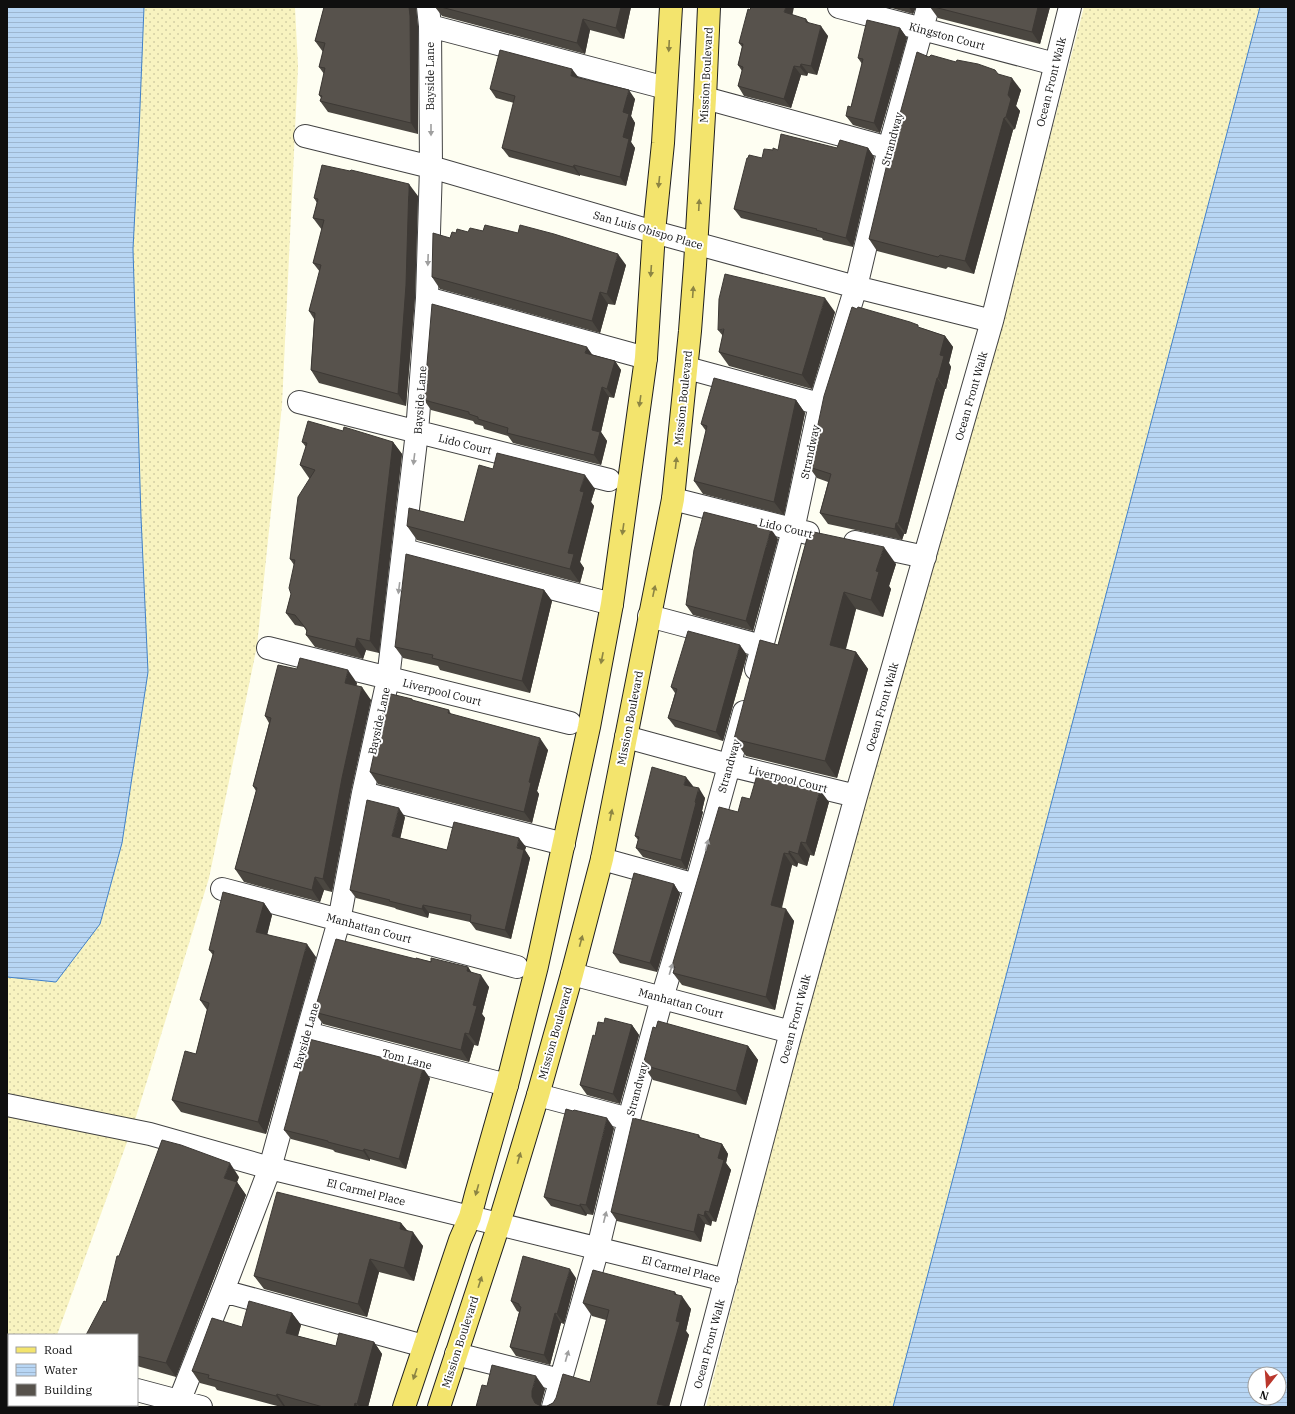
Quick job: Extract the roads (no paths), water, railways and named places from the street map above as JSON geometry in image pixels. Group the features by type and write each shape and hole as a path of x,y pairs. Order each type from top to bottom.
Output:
{"main road":[{"path":"404,1407 460,1240 470,1217 507,1085 538,966 589,727 612,604 646,358 654,232 663,143 671,7"},
{"name":"Mission Boulevard","path":"439,1407 499,1224 538,1095 602,859 672,499 697,244 709,7"}],"street":[{"name":"Kingston Court","path":"839,7 1055,64"},
{"name":"Strandway","path":"553,1407 598,1248 629,1119 662,998 696,885 762,646 793,530 820,404 856,287 889,148 928,7"},
{"name":"Ocean Front Walk","path":"692,1407 791,1032 856,796 992,321 1070,7"},
{"path":"429,16 666,88"},
{"name":"Bayside Lane","path":"178,1404 223,1292 270,1168 307,1033 340,921 363,793 388,679 417,432 427,298 431,167 429,16"},
{"path":"705,98 889,148"},
{"name":"San Luis Obispo Place","path":"305,136 431,167 697,244 856,287 992,321"},
{"path":"427,298 646,358"},
{"path":"686,368 820,404"},
{"name":"Lido Court","path":"298,402 609,480"},
{"name":"Lido Court","path":"672,499 793,530 925,556"},
{"path":"404,550 612,604"},
{"path":"649,616 762,646"},
{"name":"Liverpool Court","path":"268,648 570,724"},
{"name":"Liverpool Court","path":"626,737 729,765 856,796"},
{"path":"363,793 564,844"},
{"path":"602,859 696,885"},
{"name":"Manhattan Court","path":"222,889 517,967"},
{"name":"Manhattan Court","path":"572,974 791,1032"},
{"name":"Tom Lane","path":"307,1033 507,1085"},
{"path":"538,1095 629,1119"},
{"name":"El Carmel Place","path":"7,1105 150,1134 270,1168 726,1280"},
{"path":"223,1292 424,1346"},
{"path":"456,1354 560,1380"},
{"path":"138,1390 178,1404 201,1407"}],"water":[{"path":"7,7 144,7 133,249 141,517 148,672 122,843 100,924 56,982 7,977"},
{"path":"1260,7 1288,7 1288,1407 893,1407"}]}
